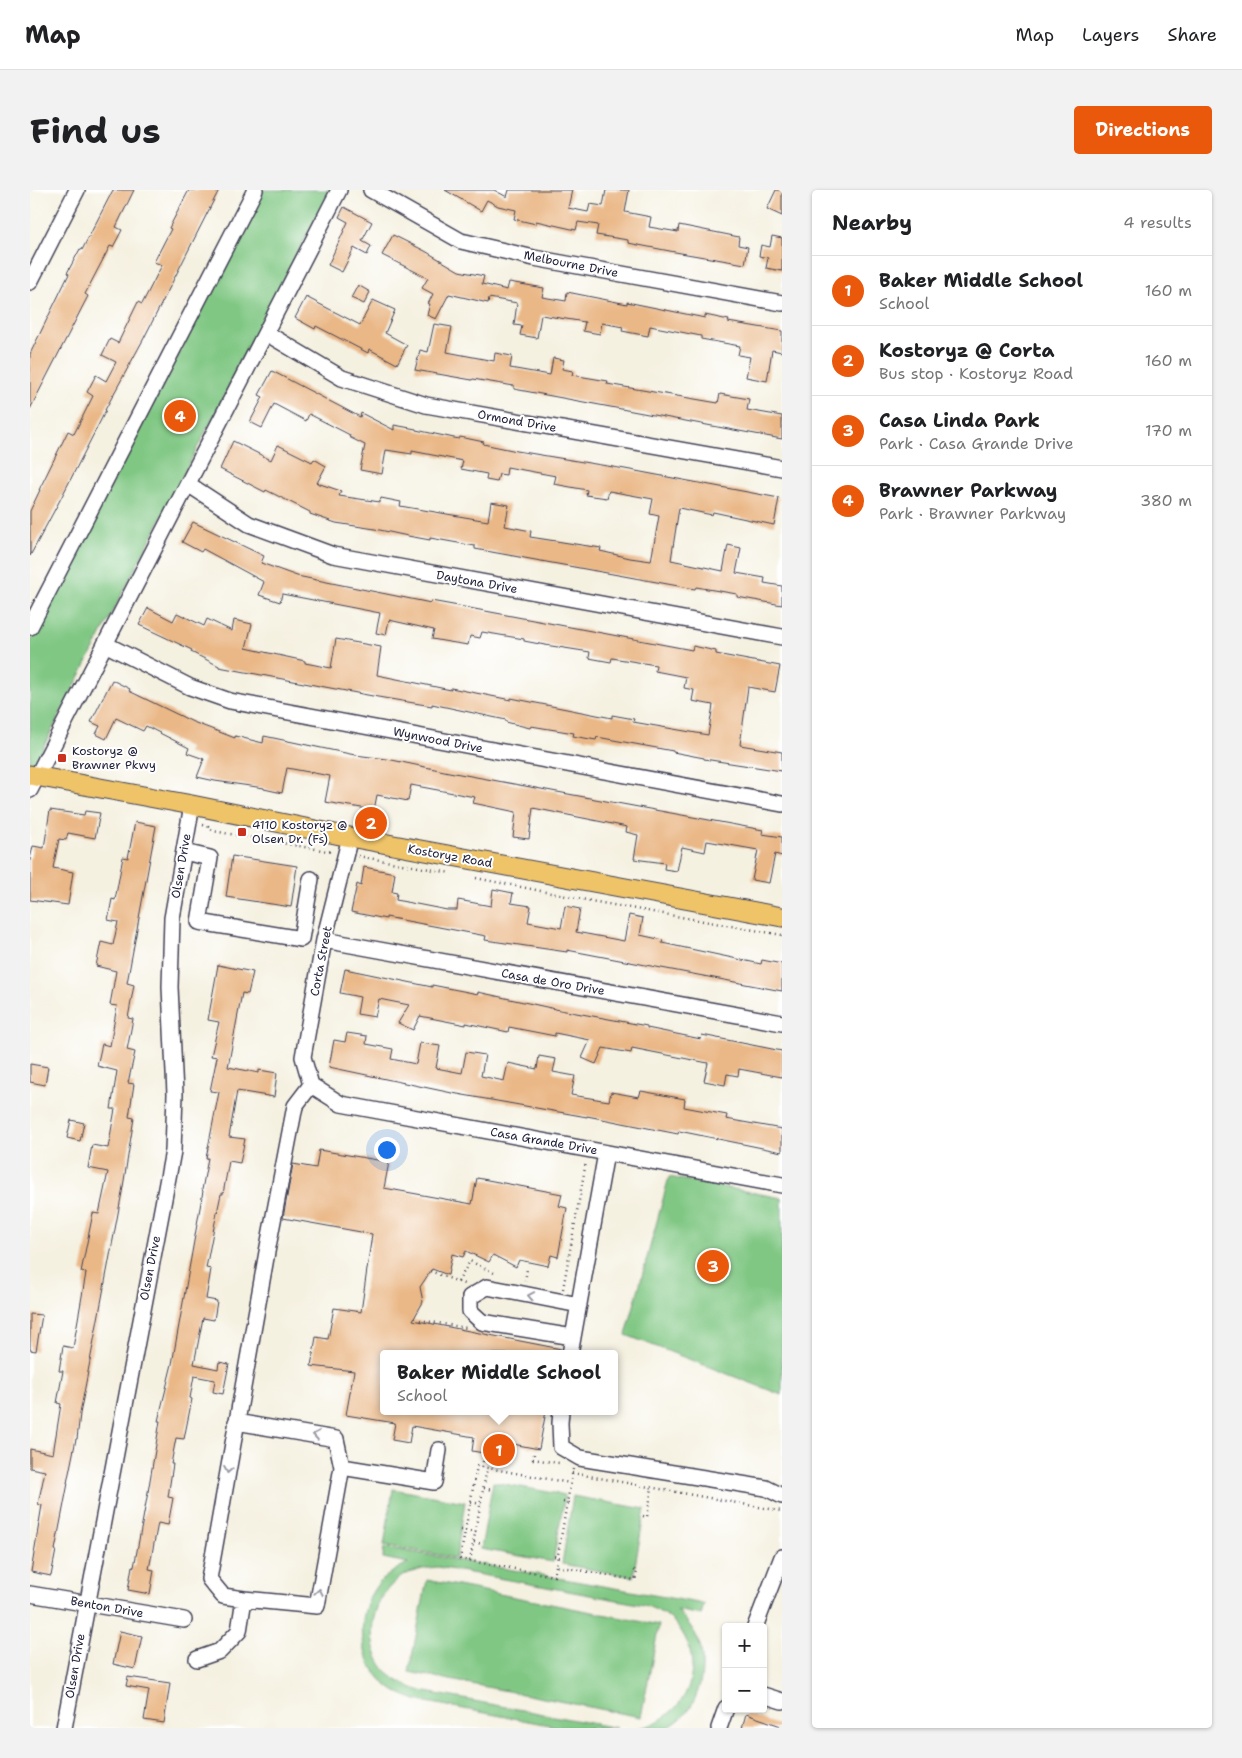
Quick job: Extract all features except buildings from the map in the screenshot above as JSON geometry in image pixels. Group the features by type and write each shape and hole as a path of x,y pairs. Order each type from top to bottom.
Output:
{"main road":[{"name":"Kostoryz Road","path":"32,780 192,805 348,846 782,917"}],"street":[{"path":"30,282 77,190"},
{"path":"30,627 255,190"},
{"path":"32,780 105,644 339,190"},
{"name":"Melbourne Drive","path":"371,190 461,240 534,258 782,304"},
{"name":"Ormond Drive","path":"266,333 342,378 426,405 782,468"},
{"name":"Daytona Drive","path":"188,484 249,524 332,556 782,637"},
{"name":"Wynwood Drive","path":"105,644 190,687 230,701 782,804"},
{"name":"Olsen Drive","path":"64,1728 172,1150 175,1094 170,987 172,918 192,805"},
{"name":"Corta Street","path":"311,1085 303,1057 324,940 348,846"},
{"path":"184,852 210,858 199,922"},
{"path":"172,918 301,939 311,879"},
{"name":"Casa de Oro Drive","path":"324,940 782,1023"},
{"path":"236,1422 336,1439 342,1467 317,1606 223,1596 209,1579 236,1422 294,1106 311,1085"},
{"name":"Casa Grande Drive","path":"311,1085 341,1104 782,1185"},
{"path":"571,1350 606,1153"},
{"path":"573,1337 482,1322 470,1311 470,1297 487,1287 579,1305"},
{"path":"561,1415 561,1447 580,1458 766,1488 782,1496"},
{"path":"342,1467 434,1482 440,1450"},
{"path":"757,1623 782,1557"},
{"name":"Benton Drive","path":"30,1594 184,1620"},
{"path":"197,1658 220,1651 239,1631 244,1599"},
{"path":"767,1696 782,1701"},
{"path":"719,1728 724,1713"}],"path":[{"path":"189,824 208,826 213,831 348,846 453,874"},
{"path":"472,877 591,901 782,935"},
{"path":"562,1291 586,1160"},
{"path":"458,1282 470,1261 500,1276"},
{"path":"524,1285 527,1269"},
{"path":"430,1271 468,1285"},
{"path":"534,1454 533,1459 565,1464"},
{"path":"482,1467 484,1456"},
{"path":"570,1483 477,1466 460,1559 554,1576 565,1502 570,1483 573,1466"},
{"path":"470,1561 487,1468"},
{"path":"572,1473 781,1511"},
{"path":"484,1488 492,1490"},
{"path":"643,1516 647,1517 652,1488"},
{"path":"471,1502 480,1504"},
{"path":"565,1502 572,1504"},
{"path":"460,1530 476,1532"},
{"path":"474,1542 482,1544"},
{"path":"556,1557 562,1558"},
{"path":"556,1566 636,1580 637,1571 634,1570"}],"green space":[{"path":"263,190 330,190 30,773 30,643"},
{"path":"669,1177 782,1198 782,1395 626,1335"},
{"path":"493,1482 565,1495 553,1562 481,1549"},
{"path":"393,1489 465,1502 456,1558 384,1545"},
{"path":"573,1496 645,1509 633,1577 562,1564"},
{"path":"384,1547 704,1604 701,1615 677,1610 687,1621 699,1642 702,1673 697,1694 686,1713 672,1725 666,1728 639,1728 657,1722 673,1710 681,1701 691,1679 691,1655 682,1632 674,1622 660,1612 644,1605 438,1567 417,1570 402,1576 388,1589 375,1612 373,1639 375,1652 381,1664 390,1675 401,1683 421,1691 617,1728 565,1728 416,1700 396,1692 376,1674 365,1651 363,1638 364,1612 375,1588 382,1580 408,1563 383,1558"},
{"path":"427,1580 659,1625 641,1717 409,1672"}],"place":[{"name":"Brawner Parkway","path":"180,416"},
{"name":"Kostoryz @ Brawner Pkwy","path":"62,758"},
{"name":"Kostoryz @ Corta","path":"371,823"},
{"name":"4110 Kostoryz @ Olsen Dr. (Fs)","path":"242,832"},
{"name":"Casa Linda Park","path":"713,1266"},
{"name":"Baker Middle School","path":"499,1450"}]}
